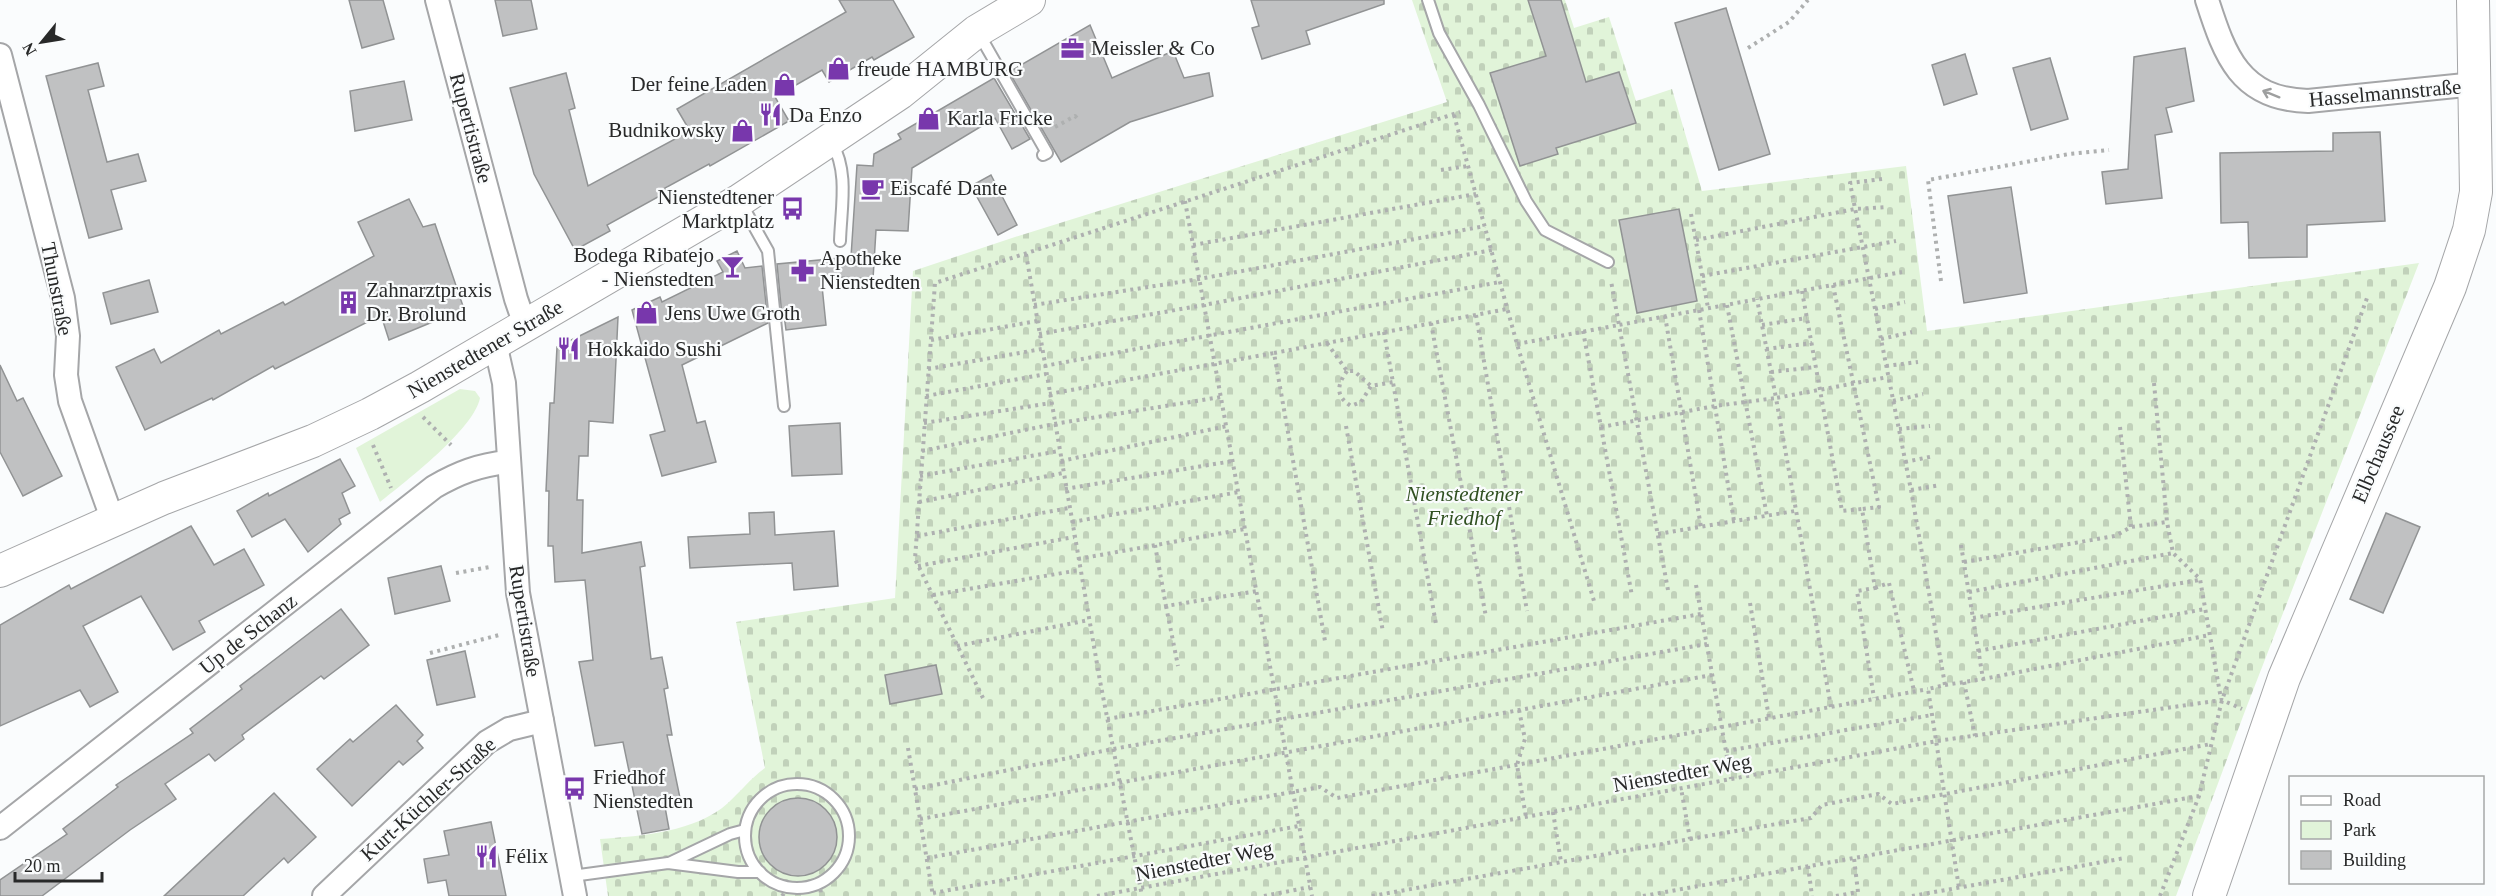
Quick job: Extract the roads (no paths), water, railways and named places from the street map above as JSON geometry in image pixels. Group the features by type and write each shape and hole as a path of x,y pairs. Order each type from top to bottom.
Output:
{"street":[{"name":"Rupertistraße","path":"437,0 516,299 525,325"},
{"path":"987,17 1029,0"},
{"name":"Hasselmannstraße","path":"2207,0 2226,52 2239,73 2256,87 2281,98 2308,101 2475,84"},
{"name":"Elbchaussee","path":"2210,896 2284,678 2450,287 2469,230 2476,192 2473,0"},
{"name":"Nienstedtener Straße","path":"0,572 164,498 313,441 420,387 740,200 900,93 987,17"},
{"name":"Thunstraße","path":"0,55 63,298 68,336 66,375 70,401 113,521"},
{"name":"Rupertistraße","path":"495,343 504,383 507,462 518,593 574,886"},
{"name":"Up de Schanz","path":"0,828 434,487 463,471 485,464 507,462"},
{"name":"Kurt-Küchler-Straße","path":"324,896 487,742 509,729 542,721"}],"lane":[{"path":"1428,0 1439,33 1479,105 1526,201 1545,230 1608,262"},
{"path":"987,17 1047,153 1043,155"},
{"path":"830,140 840,157 843,169 840,241"},
{"path":"740,200 768,251 784,406"},
{"path":"793,784 820,789 832,798 842,811 848,826 848,843 838,866 820,882 805,887 778,885 760,872 751,859 746,830 749,816 756,804 772,790 793,784"},
{"path":"574,886 668,863 730,834 746,830"},
{"path":"668,863 738,872 760,872"}],"place":[{"name":"Meissler & Co","path":"1073,48"},
{"name":"freude HAMBURG","path":"839,69"},
{"name":"Der feine Laden","path":"785,84"},
{"name":"Da Enzo","path":"771,115"},
{"name":"Karla Fricke","path":"929,118"},
{"name":"Budnikowsky","path":"743,130"},
{"name":"Eiscafé Dante","path":"872,188"},
{"name":"Nienstedtener Marktplatz","path":"792,209"},
{"name":"Bodega Ribatejo - Nienstedten","path":"732,267"},
{"name":"Apotheke Nienstedten","path":"802,270"},
{"name":"Zahnarztpraxis Dr. Brolund","path":"348,302"},
{"name":"Jens Uwe Groth","path":"647,313"},
{"name":"Hokkaido Sushi","path":"569,349"},
{"name":"Friedhof Nienstedten","path":"575,789"},
{"name":"Félix","path":"487,856"}],"park label":[{"name":"Nienstedtener Friedhof","path":"1464,506"}]}
